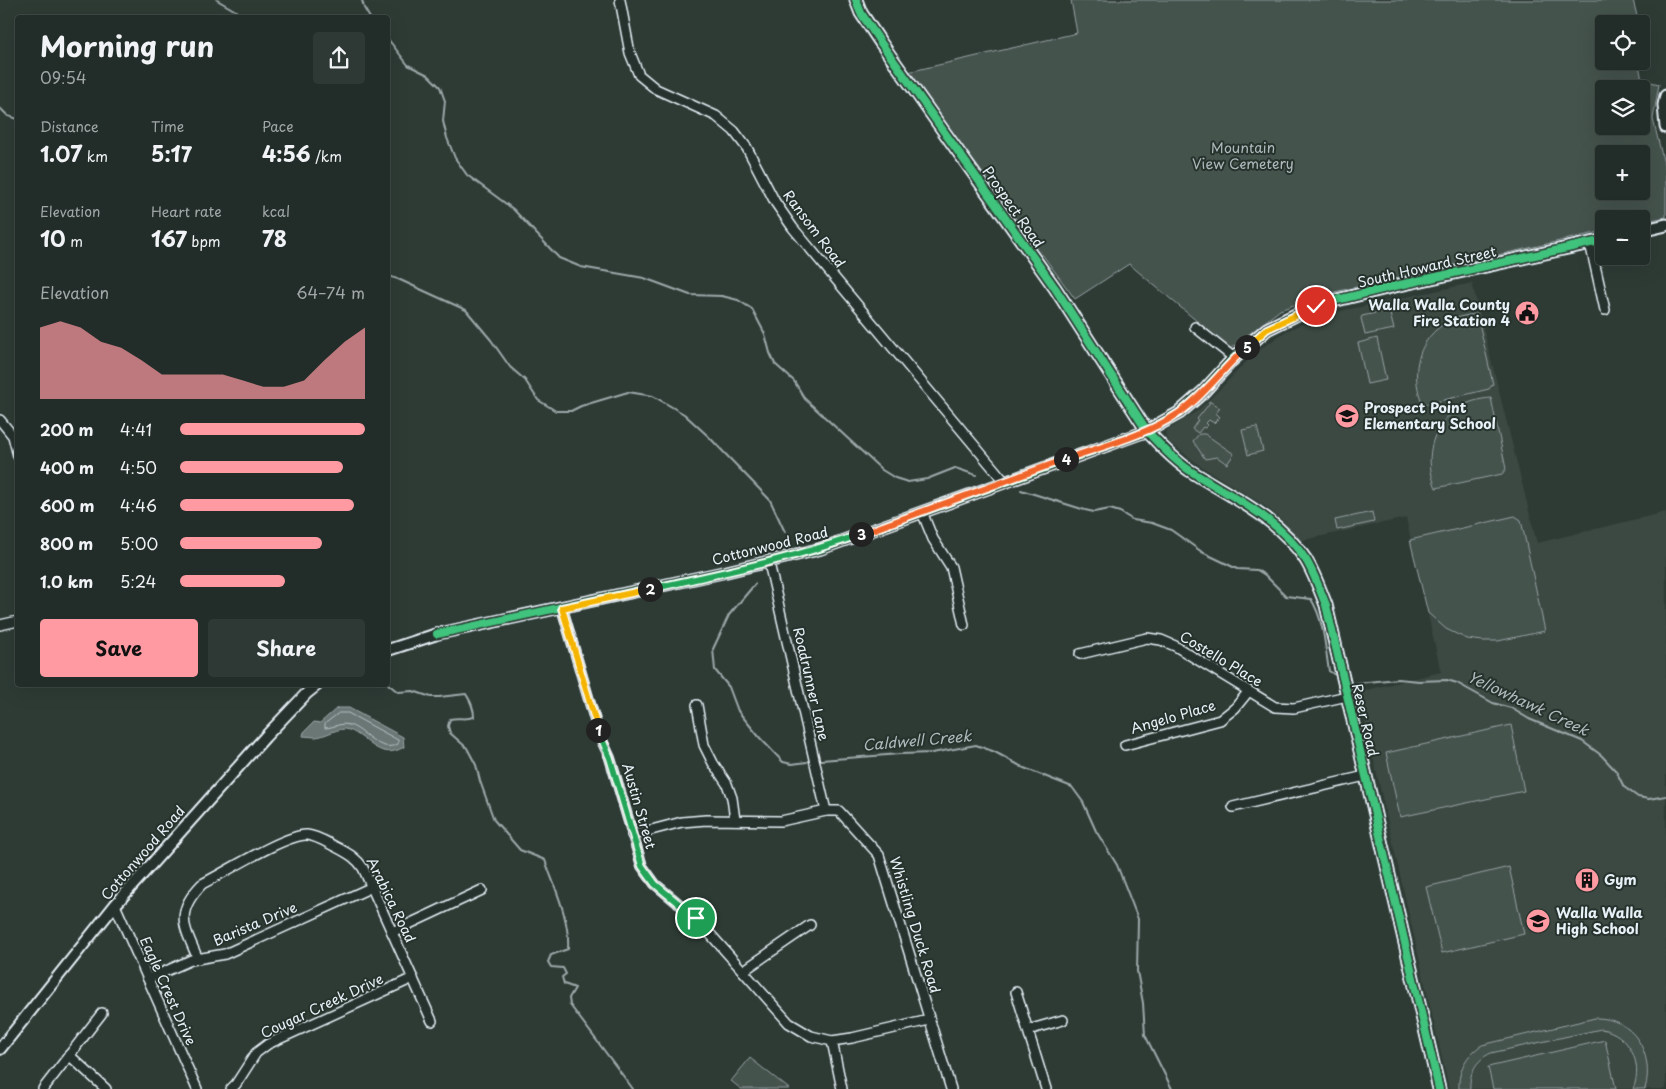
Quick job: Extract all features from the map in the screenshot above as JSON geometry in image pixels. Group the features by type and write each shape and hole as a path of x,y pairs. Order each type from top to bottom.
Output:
{"main road":[{"name":"Prospect Road","path":"856,0 861,13 881,43 1055,288 1147,430"},
{"path":"1666,96 1664,105 1666,127"},
{"path":"1650,229 1666,225"},
{"name":"South Howard Street","path":"1147,430 1178,413 1203,392 1234,358 1267,329 1316,306 1395,286 1595,242"},
{"name":"Reser Road","path":"1147,430 1166,451 1187,469 1252,508 1286,535 1306,560 1326,605 1439,1089"}],"street":[{"name":"Ransom Road","path":"620,0 630,53 639,75 656,89 716,116 734,131 747,148 775,202 793,228 1004,482"},
{"path":"1590,243 1605,310"},
{"path":"1195,327 1234,358"},
{"path":"0,420 13,436 15,444"},
{"name":"Cottonwood Road","path":"390,649 437,634 768,563 820,549 1147,430"},
{"path":"922,512 934,539 951,567 964,625"},
{"name":"Roadrunner Lane","path":"768,563 826,811"},
{"name":"Austin Street","path":"562,608 599,734 610,758 642,866 655,884 696,918 789,1023 811,1036 832,1041 929,1020"},
{"path":"0,625 15,622"},
{"name":"Costello Place","path":"1080,654 1146,638 1161,640 1275,707 1294,708 1347,696"},
{"name":"Cottonwood Road","path":"0,1049 115,905 265,737 314,687"},
{"name":"Angelo Place","path":"1125,745 1220,720 1235,708 1248,692"},
{"path":"697,704 704,745 727,784 732,798 735,820"},
{"path":"1232,807 1365,776"},
{"name":"Whistling Duck Road","path":"826,811 839,810 878,855 951,1089"},
{"path":"632,835 682,822 781,821 826,811"},
{"name":"Arabica Road","path":"198,959 185,930 183,920 184,911 194,893 202,884 284,840 305,835 315,836 350,854 363,868 432,1021"},
{"name":"Barista Drive","path":"148,979 198,959 225,954 372,887"},
{"path":"392,932 482,890"},
{"name":"Eagle Crest Drive","path":"115,905 197,1089"},
{"path":"743,970 810,925"},
{"name":"Cougar Creek Drive","path":"231,1089 256,1053 268,1044 412,978"},
{"path":"1016,992 1046,1089"},
{"path":"43,1089 102,1013"},
{"path":"1028,1030 1063,1020"},
{"path":"832,1041 842,1089"},
{"path":"69,1056 106,1089"}],"shaded area":[{"name":"Walla Walla High School","path":"1472,283 1537,543 1666,512 1666,1089 1449,1089 1358,692 1441,672 1406,518 1299,541 1283,521 1265,506 1199,465 1169,442 1165,432 1197,411 1256,352 1286,331 1322,315"}],"green space":[{"name":"Mountain View Cemetery","path":"1071,0 1633,0 1637,15 1595,15 1595,70 1640,70 1642,80 1595,80 1595,135 1650,135 1650,82 1659,84 1653,119 1666,172 1666,217 1650,220 1650,210 1595,210 1595,233 1321,295 1280,310 1230,349 1129,264 1075,299 908,72 1077,33"},
{"path":"1389,310 1394,329 1365,335 1362,316"},
{"path":"1477,314 1493,384 1489,389 1423,405 1418,389 1417,373 1419,358 1425,344 1433,333 1445,323 1460,317"},
{"path":"1377,338 1386,380 1367,384 1358,343"},
{"path":"1491,398 1506,469 1502,474 1436,488 1431,472 1430,456 1433,441 1439,428 1448,416 1460,407 1474,401"},
{"path":"1209,401 1220,408 1216,413 1220,417 1214,423 1209,420 1206,423 1208,425 1205,428 1203,427 1198,433 1192,429 1209,404"},
{"path":"1257,427 1263,451 1248,455 1242,430"},
{"path":"1199,434 1205,434 1234,454 1227,464 1217,457 1205,459 1193,441"},
{"path":"1372,512 1374,522 1337,530 1335,520"},
{"path":"1515,516 1521,520 1545,631 1498,641 1483,641 1467,639 1446,629 1428,613 1410,540"},
{"path":"1511,725 1524,791 1400,817 1386,753"},
{"path":"1509,867 1524,934 1442,953 1426,887"},
{"path":"1595,1018 1608,1019 1620,1024 1638,1040 1644,1051 1647,1063 1645,1089 1633,1089 1637,1070 1632,1051 1619,1037 1601,1029 1491,1053 1481,1059 1474,1068 1470,1089 1459,1089 1460,1076 1467,1058 1482,1045"},
{"path":"1605,1040 1616,1089 1493,1089 1488,1067"},
{"path":"750,1058 789,1089 741,1089 731,1081"}],"water":[{"path":"337,708 349,708 403,737 404,747 388,752 381,750 356,733 345,729 336,730 319,737 303,736 304,732 314,722 320,723"}],"waterway":[{"name":"Caldwell Creek","path":"217,0 236,11 238,15"},
{"name":"Yellowhawk Creek","path":"362,0 368,15"},
{"name":"Yellowhawk Creek","path":"390,42 408,65 428,75 440,87 445,101 443,121 447,138 455,158 467,175 513,209 559,258 581,267 644,278 690,295 722,296 738,300 752,309 765,334 775,364 794,381 805,399 882,470 895,478 908,482 927,479 955,468 976,475"},
{"path":"0,108 8,116 15,118"},
{"name":"Caldwell Creek","path":"390,277 466,310 510,367 525,380 538,400 556,411 571,411 581,406 628,392 653,396 684,414 770,500 785,532"},
{"name":"Yellowhawk Creek","path":"1021,490 1094,512 1110,509 1120,512 1133,520 1152,523 1171,530 1202,552 1237,569 1257,570 1265,575 1286,596 1311,599 1319,616 1329,671 1335,675"},
{"name":"Caldwell Creek","path":"755,584 729,615 713,649 715,670 729,687 738,711 783,762 792,764 807,762"},
{"name":"Yellowhawk Creek","path":"1357,683 1398,679 1419,681 1447,680 1457,683 1493,703 1511,708 1529,719 1582,741 1601,755 1616,771 1624,787 1638,797 1649,799 1666,796"},
{"path":"390,686 398,692 413,691 431,697 466,694 468,697 473,708 474,717 450,719 448,726 450,733 467,748 476,765 494,820 520,850 545,860 561,904 568,938 568,949 551,955 548,962 551,967 563,968 566,974 562,977 564,984 575,988 569,998 570,1005 633,1089"},
{"name":"Caldwell Creek","path":"821,760 932,753 976,745 995,752 1024,768 1072,787 1083,802 1096,831 1117,865 1138,919 1137,971 1143,1003 1145,1035 1172,1089"}],"cycle path":[{"path":"856,0 861,13 881,43 1055,288 1147,431 1183,466 1267,519 1294,545 1309,565 1326,605 1439,1089"},
{"path":"437,634 725,572 820,549 1147,431 1179,413 1203,392 1234,358 1267,329 1316,305 1595,242"}],"place":[{"name":"Walla Walla County Fire Station 4","path":"1527,313"},
{"name":"Prospect Point Elementary School","path":"1347,416"},
{"name":"Gym","path":"1587,880"},
{"name":"Walla Walla High School","path":"1538,921"}],"route":[{"path":"696,918 655,884 642,866 610,758 599,734 562,608 768,563 820,549 1147,430 1178,413 1203,392 1234,358 1267,329 1316,306"}]}
